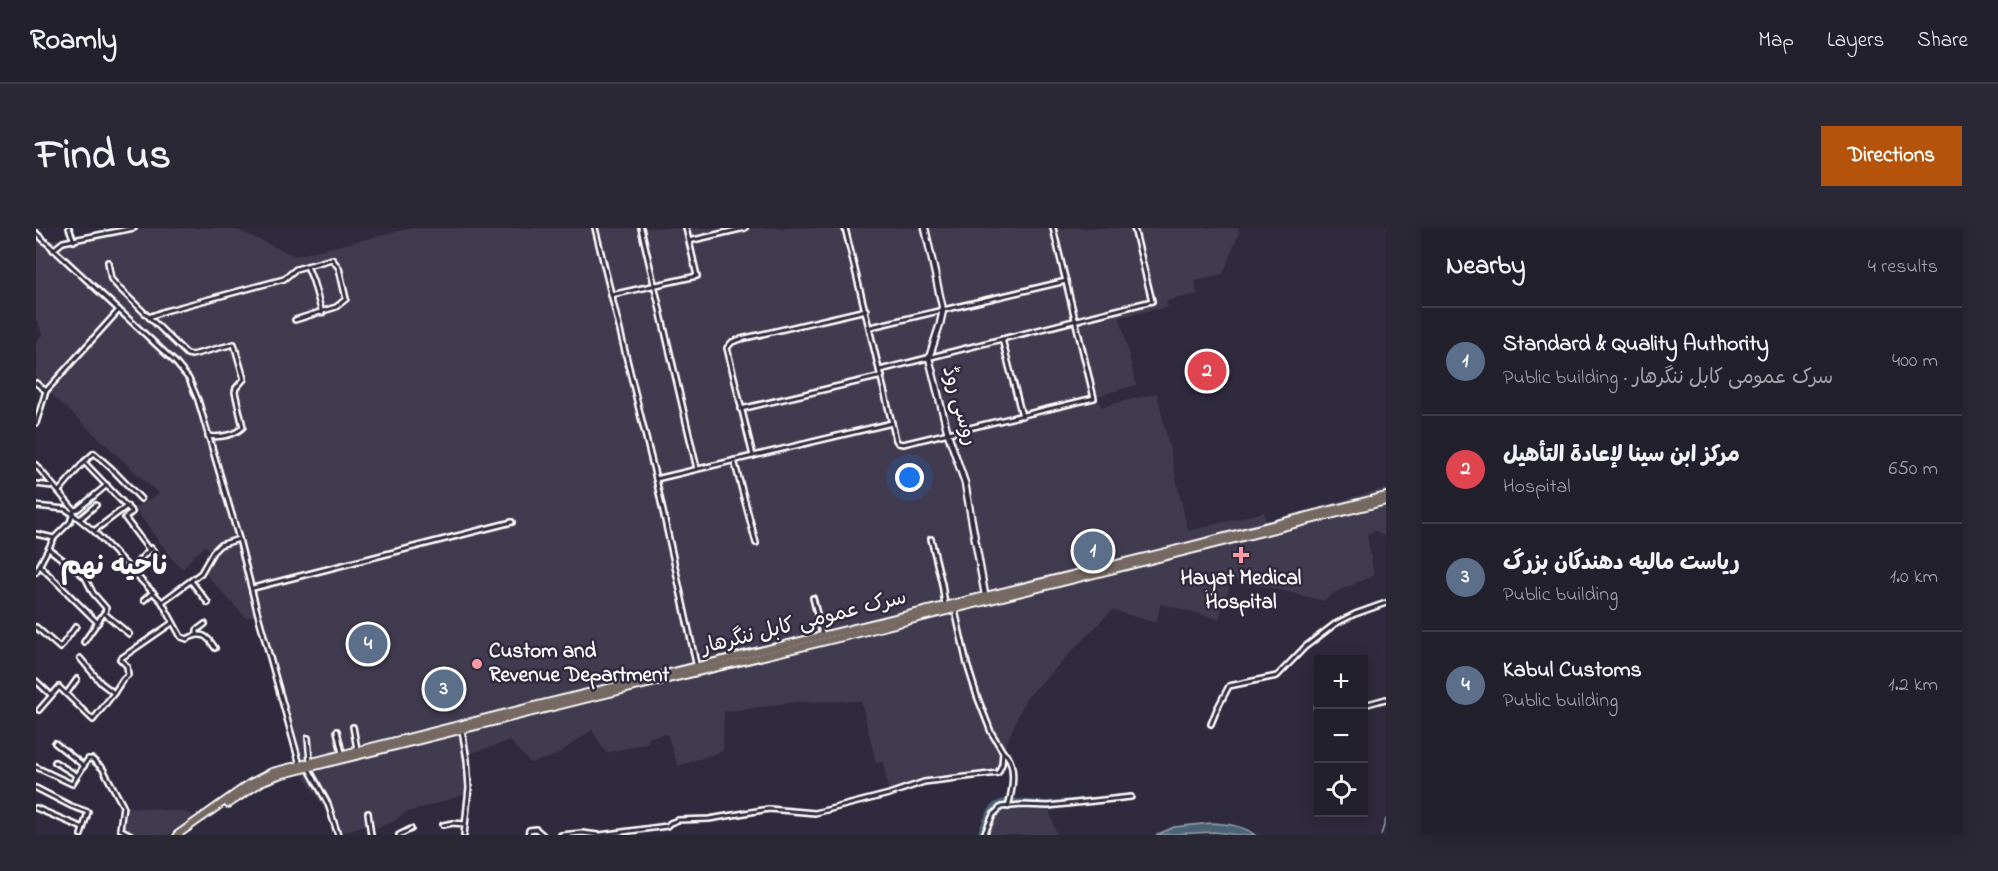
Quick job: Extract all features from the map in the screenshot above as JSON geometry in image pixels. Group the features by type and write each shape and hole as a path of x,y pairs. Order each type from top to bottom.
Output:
{"highway":[{"name":"سرک عمومی کابل ننگرهار","path":"183,835 263,782 342,754 954,609 1386,496"},
{"name":"سرک عمومی کابل ننگرهار","path":"1345,508 1386,501"},
{"name":"سرک عمومی کابل ننگرهار","path":"177,835 261,777 462,730 823,636 872,627 985,595 1202,545"}],"main road":[{"name":"روسی روڈ","path":"925,228 943,310 928,358 948,434 965,483 985,595"}],"street":[{"path":"69,228 74,240"},
{"path":"112,233 118,228"},
{"path":"53,250 63,242 134,228"},
{"path":"595,228 656,479 697,670"},
{"path":"641,228 697,469"},
{"path":"611,295 697,276 686,228"},
{"path":"689,241 745,228"},
{"path":"845,228 892,423 898,443 903,444 1094,398 1053,228"},
{"path":"880,370 1152,301 1134,228"},
{"path":"36,233 175,362 189,379 198,400 253,588 260,620 305,766 328,804 338,835"},
{"path":"149,317 165,310 284,279 296,268 332,259 339,268 346,299 336,307 322,313 295,320"},
{"path":"108,262 111,279 187,354 192,355 234,344 244,379 235,392 243,427 241,430 224,436 208,436"},
{"path":"306,265 322,313"},
{"path":"870,327 1066,281"},
{"path":"753,456 727,348 732,342 741,339 866,309"},
{"path":"36,423 46,391 119,310"},
{"path":"1002,339 1022,416"},
{"path":"741,410 882,376"},
{"path":"36,383 46,391"},
{"path":"656,479 892,423"},
{"path":"59,491 94,453 141,499"},
{"path":"734,460 756,543"},
{"path":"84,462 132,512 125,518 149,550 151,548 155,553"},
{"path":"36,465 80,519 162,602 179,635 184,639 197,634 205,635 215,648"},
{"path":"36,484 54,487"},
{"path":"36,572 54,538 70,522 74,512 107,485"},
{"path":"80,519 96,505"},
{"path":"36,506 74,512"},
{"path":"94,531 127,506"},
{"path":"253,588 512,522"},
{"path":"36,534 54,538"},
{"path":"162,602 201,573 213,552 220,545 239,539"},
{"path":"931,540 945,605"},
{"path":"49,549 85,577 93,593 106,608 105,613 84,642"},
{"path":"130,570 149,550"},
{"path":"40,566 98,623"},
{"path":"191,581 208,603"},
{"path":"144,600 153,592"},
{"path":"813,598 823,636"},
{"path":"1211,724 1216,709 1229,686 1277,676 1305,647 1335,624 1386,603"},
{"path":"954,609 975,690 991,732 1010,760 1012,781 1008,807"},
{"path":"105,613 129,634"},
{"path":"39,710 60,687 93,720 128,675 128,666 120,659 172,622"},
{"path":"197,634 197,630 205,624"},
{"path":"36,627 60,648 76,626"},
{"path":"80,658 101,683 114,693"},
{"path":"67,693 77,679"},
{"path":"36,681 51,695"},
{"path":"1368,704 1386,699"},
{"path":"353,727 357,751"},
{"path":"462,730 469,788 464,835"},
{"path":"337,731 342,754"},
{"path":"305,766 308,738"},
{"path":"55,743 84,766"},
{"path":"561,835 582,832 599,835 667,826 678,820 709,819 768,809 815,813 889,794 924,782 998,773 1005,753"},
{"path":"36,766 72,784 77,778 76,775 90,758 103,769 123,806 117,835"},
{"path":"55,762 76,775"},
{"path":"36,788 88,812 81,835"},
{"path":"984,835 993,815 1001,807 1048,806 1131,797"},
{"path":"36,808 83,828"},
{"path":"368,813 371,835"},
{"path":"444,825 453,822 465,824"},
{"path":"120,829 131,835"},
{"path":"399,835 411,829"},
{"path":"528,835 529,830 536,829 543,835"}],"shaded area":[{"path":"148,228 233,228 295,256 412,228 1238,228 1239,233 1223,274 1195,281 1197,294 1166,301 1168,307 1120,317 1136,385 1098,396 1101,407 1157,393 1188,531 1264,512 1266,521 1386,488 1386,538 1376,531 1367,534 1374,575 1332,594 1325,601 1232,579 1219,619 1161,604 1156,623 1112,610 1025,700 1002,754 1000,772 924,782 889,794 883,762 876,763 861,701 796,702 724,712 723,751 678,766 667,734 650,737 647,743 606,753 592,730 555,756 530,763 510,741 469,754 467,794 405,813 393,822 376,828 374,822 340,833 295,762 300,752 261,610 255,616 246,618 209,578 205,571 213,553 205,546 183,569 173,560 134,508 159,494 36,380 36,341 42,335 38,321 36,321 36,242"},
{"path":"122,806 185,812 195,817 168,835 116,835 120,829"},
{"path":"1048,806 1057,835 990,835 988,827 993,815 1001,807"}],"water":[{"path":"1211,823 1240,827 1255,835 1214,832 1156,835 1174,827"}],"waterway":[{"path":"979,835 990,811 1000,802 1046,803 1094,799"},
{"path":"1381,835 1386,819"}],"place":[{"name":"مركز ابن سينا لإعادة التأهيل","path":"1207,371"},
{"name":"Standard & Quality Authority","path":"1093,551"},
{"name":"Hayat Medical Hospital","path":"1241,555"},
{"name":"Kabul Customs","path":"368,644"},
{"name":"Custom and Revenue Department","path":"477,664"},
{"name":"ریاست مالیه دهندگان بزرگ","path":"444,689"}],"district":[{"name":"ناحیه نهم","path":"114,567"}]}
